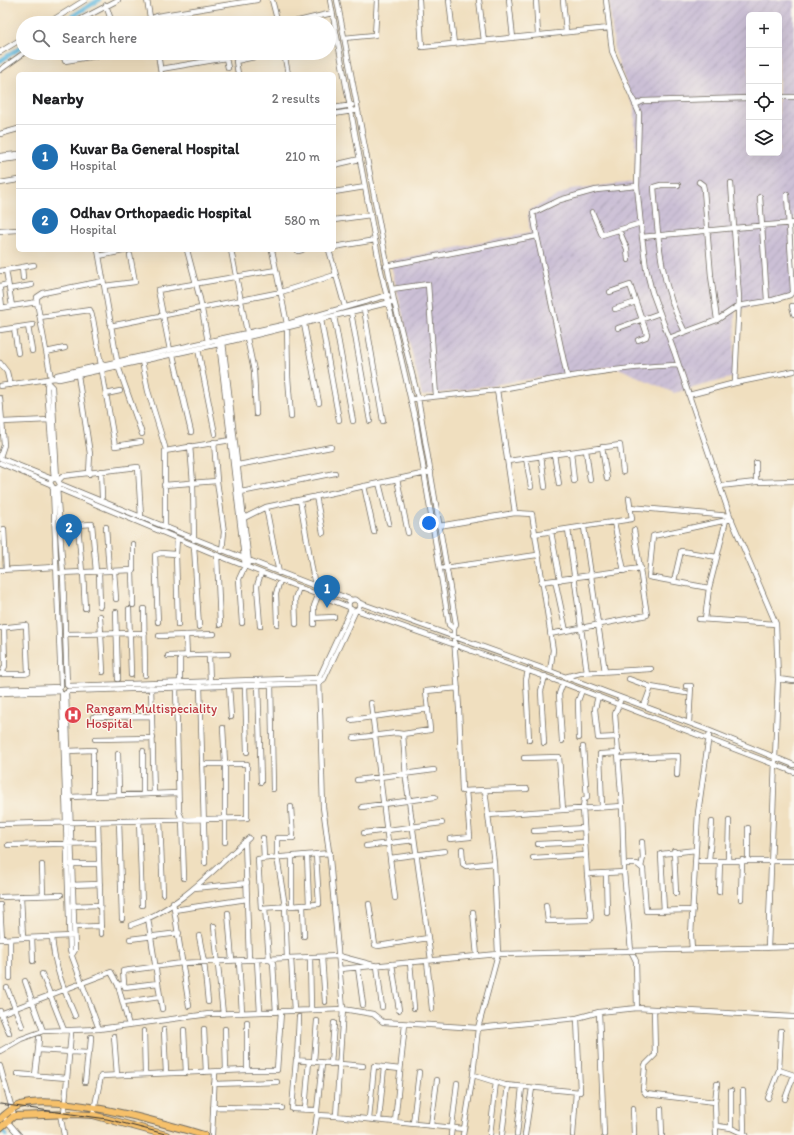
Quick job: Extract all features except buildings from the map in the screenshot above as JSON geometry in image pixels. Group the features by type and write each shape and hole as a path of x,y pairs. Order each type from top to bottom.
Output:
{"main road":[{"path":"1,1117 18,1105 30,1103 65,1104 94,1112 204,1135"},
{"path":"0,1128 14,1116 94,1112 152,1133 166,1135"}],"street":[{"path":"59,16 85,0"},
{"path":"88,16 106,5 118,0"},
{"path":"147,0 150,16"},
{"path":"157,16 258,0"},
{"path":"272,0 276,16"},
{"path":"330,0 333,16"},
{"path":"337,0 392,291 391,302 412,399 449,625 454,629"},
{"path":"344,38 375,35 377,0"},
{"path":"419,0 422,47 609,28"},
{"path":"449,0 454,44"},
{"path":"479,0 484,41"},
{"path":"509,0 513,38"},
{"path":"536,0 538,35"},
{"path":"564,0 566,32"},
{"path":"606,0 612,51 639,113 637,186 646,268 652,292 731,518 776,624 778,680 768,948"},
{"path":"106,5 110,16"},
{"path":"319,16 332,13"},
{"path":"336,35 380,266 387,295 391,302 418,398 441,526 456,624 454,629 454,637 458,688 462,791 527,789"},
{"path":"0,52 16,42"},
{"path":"0,70 16,59"},
{"path":"159,60 161,72 209,60"},
{"path":"226,60 228,68"},
{"path":"238,72 236,61 241,60"},
{"path":"285,60 288,72"},
{"path":"782,97 794,97"},
{"path":"635,105 643,102 746,98"},
{"path":"336,108 356,104"},
{"path":"336,114 358,110"},
{"path":"0,134 16,130"},
{"path":"0,156 16,154"},
{"path":"0,160 16,158"},
{"path":"336,165 360,159"},
{"path":"0,183 16,180"},
{"path":"699,182 703,185 704,190 716,320"},
{"path":"731,183 738,306 735,384"},
{"path":"678,185 654,187 658,235 664,279 685,332"},
{"path":"567,376 533,213 560,200 596,190 637,186"},
{"path":"336,192 365,187"},
{"path":"669,338 716,320 738,306 790,295 793,291 787,195"},
{"path":"760,197 767,300"},
{"path":"592,212 600,234 604,235 641,223"},
{"path":"336,220 370,215"},
{"path":"642,237 794,223"},
{"path":"0,231 16,230"},
{"path":"619,230 627,250 628,260"},
{"path":"380,266 537,236"},
{"path":"336,247 375,240"},
{"path":"98,252 117,364 142,434"},
{"path":"99,256 118,252"},
{"path":"187,252 202,309 208,342"},
{"path":"231,252 254,371 256,414"},
{"path":"272,252 287,326 288,377 291,417"},
{"path":"329,252 335,275 346,307"},
{"path":"72,936 64,689 56,567 52,387 37,302 38,295 43,293 103,283 135,282 130,255"},
{"path":"0,271 34,265"},
{"path":"22,267 24,278"},
{"path":"6,270 12,306"},
{"path":"191,432 162,316 158,290 276,270"},
{"path":"110,326 202,309 281,292 335,275"},
{"path":"0,286 8,284"},
{"path":"0,386 59,379 172,352 198,349 221,341 287,326 387,295 392,291 428,284 436,396"},
{"path":"9,289 32,285"},
{"path":"610,292 630,285 647,336 638,340"},
{"path":"0,289 1,307 37,302"},
{"path":"287,326 304,324 391,302"},
{"path":"615,309 636,302"},
{"path":"794,306 792,306 794,314"},
{"path":"364,309 383,421"},
{"path":"40,317 90,310 93,319 115,446 141,442"},
{"path":"351,312 370,420"},
{"path":"618,328 660,313"},
{"path":"334,316 353,421"},
{"path":"320,320 339,420"},
{"path":"304,324 319,403"},
{"path":"0,330 33,325"},
{"path":"28,326 32,351"},
{"path":"14,328 18,353"},
{"path":"117,364 142,361 208,342 221,341"},
{"path":"221,341 231,440 247,567 240,578 242,624"},
{"path":"221,341 238,465 244,518 246,561"},
{"path":"46,352 65,348"},
{"path":"198,349 215,434"},
{"path":"142,361 165,447"},
{"path":"0,363 7,372 10,385"},
{"path":"412,399 498,390 567,376 642,366 678,365"},
{"path":"64,689 63,573 47,388 51,380 57,375 102,368"},
{"path":"0,373 7,372"},
{"path":"689,395 794,372"},
{"path":"78,375 90,454 89,474"},
{"path":"498,390 516,513"},
{"path":"106,394 120,392"},
{"path":"0,398 4,445 0,457 55,483 194,546 318,595 619,703 794,772"},
{"path":"2,422 50,420"},
{"path":"166,528 164,485 165,451 231,440"},
{"path":"214,442 217,481 224,532 222,551"},
{"path":"508,461 620,445 623,472"},
{"path":"190,446 193,483 194,540"},
{"path":"238,465 331,447"},
{"path":"602,447 607,479"},
{"path":"586,450 590,480"},
{"path":"571,452 574,481"},
{"path":"554,454 559,484"},
{"path":"541,456 545,487"},
{"path":"526,458 531,488"},
{"path":"0,463 141,517 246,561 550,671 711,731 794,765"},
{"path":"756,463 756,482"},
{"path":"55,483 63,476 138,467 141,517"},
{"path":"102,471 102,497"},
{"path":"244,518 266,507 431,472"},
{"path":"241,492 335,473"},
{"path":"396,479 408,533"},
{"path":"720,486 794,480"},
{"path":"164,485 217,481"},
{"path":"379,482 389,523"},
{"path":"364,486 374,532"},
{"path":"316,496 323,533"},
{"path":"534,534 632,519 629,498"},
{"path":"300,500 316,586"},
{"path":"266,507 279,573"},
{"path":"630,507 731,518"},
{"path":"434,527 516,513 532,514 541,582 553,650 550,671"},
{"path":"709,588 649,577 653,536 731,518"},
{"path":"705,619 709,588 726,520"},
{"path":"614,522 624,571"},
{"path":"85,608 78,525 92,524 100,606"},
{"path":"106,526 116,599"},
{"path":"584,526 605,672"},
{"path":"4,529 3,570 56,567"},
{"path":"568,529 573,578 587,673"},
{"path":"550,634 647,615 634,530"},
{"path":"551,532 566,631"},
{"path":"178,539 176,554 178,625"},
{"path":"132,544 130,633 132,675"},
{"path":"194,546 199,627"},
{"path":"674,581 681,551 717,557"},
{"path":"158,622 155,555 161,553 176,554"},
{"path":"217,555 220,625"},
{"path":"441,569 537,555"},
{"path":"541,582 641,568"},
{"path":"57,573 132,570"},
{"path":"260,626 257,586 262,573"},
{"path":"278,624 276,594 280,580"},
{"path":"296,624 294,599 299,587"},
{"path":"314,624 314,606 321,588"},
{"path":"200,685 210,682 271,683 319,681 324,679 352,608 350,602 352,600"},
{"path":"352,608 359,608 360,603"},
{"path":"144,609 145,675"},
{"path":"116,612 118,679"},
{"path":"100,616 103,672"},
{"path":"314,618 334,617"},
{"path":"699,619 776,624"},
{"path":"26,625 28,673 1,674 5,666 2,628 26,625"},
{"path":"64,634 145,633"},
{"path":"159,636 214,634"},
{"path":"186,635 186,656"},
{"path":"168,656 228,654"},
{"path":"209,655 210,682"},
{"path":"180,656 178,685 178,793 179,812 182,819 184,878"},
{"path":"565,677 587,673 651,669"},
{"path":"528,670 526,680 529,740"},
{"path":"544,743 541,691 545,676"},
{"path":"629,679 651,687 686,693"},
{"path":"778,680 794,681"},
{"path":"319,681 322,807 330,853 343,1008 336,1116"},
{"path":"0,689 23,690 178,685 245,686 258,683"},
{"path":"258,683 261,782"},
{"path":"271,683 273,789"},
{"path":"562,741 559,694 563,683"},
{"path":"200,685 205,863"},
{"path":"229,686 231,717"},
{"path":"245,686 247,752"},
{"path":"686,686 691,686 689,723"},
{"path":"151,687 154,794"},
{"path":"644,706 651,687"},
{"path":"354,738 430,730 426,691 458,688"},
{"path":"0,693 23,690"},
{"path":"579,738 578,701 582,690"},
{"path":"598,696 595,709 598,738 618,737"},
{"path":"621,698 615,714 618,737 622,806 624,872 631,951 636,961 637,1008"},
{"path":"371,704 395,898"},
{"path":"351,720 428,709"},
{"path":"93,717 152,716"},
{"path":"223,728 225,763 225,842"},
{"path":"692,950 698,814 708,737 711,731"},
{"path":"403,734 412,826 428,938 432,1009"},
{"path":"95,739 153,738"},
{"path":"546,905 548,921 590,920 591,917 583,808 584,800 587,798 583,747"},
{"path":"66,751 93,752 93,796"},
{"path":"66,751 69,796 68,821"},
{"path":"143,752 143,794"},
{"path":"118,754 119,795"},
{"path":"602,807 600,754 678,756 677,775"},
{"path":"524,758 559,757 563,810"},
{"path":"0,824 68,821 247,818 248,765 246,762 202,764"},
{"path":"357,780 434,770"},
{"path":"463,1135 473,1075 478,1028 498,954 494,863 485,790"},
{"path":"450,839 470,837 466,791"},
{"path":"69,796 178,793"},
{"path":"362,807 434,797"},
{"path":"488,815 622,806"},
{"path":"291,808 293,838 277,838 277,857 285,906 294,1011"},
{"path":"119,820 122,919"},
{"path":"139,820 142,905"},
{"path":"160,820 164,894"},
{"path":"98,821 101,934"},
{"path":"728,860 729,821"},
{"path":"709,861 712,822"},
{"path":"364,833 442,823"},
{"path":"534,831 584,828"},
{"path":"741,899 748,828"},
{"path":"263,838 264,858"},
{"path":"131,925 148,918 194,888 247,840 246,920 249,960"},
{"path":"366,846 414,840"},
{"path":"538,844 585,842"},
{"path":"641,867 643,861 642,842"},
{"path":"69,843 72,864 70,885"},
{"path":"8,845 99,843"},
{"path":"462,849 463,864 466,866 494,863"},
{"path":"664,911 660,854 674,851 696,850"},
{"path":"390,858 444,851"},
{"path":"674,851 676,893"},
{"path":"316,854 320,904 261,908 258,859 264,858 306,855 316,854 330,853"},
{"path":"306,855 309,905"},
{"path":"292,856 292,906"},
{"path":"533,858 586,856"},
{"path":"700,861 794,861"},
{"path":"719,892 720,861"},
{"path":"72,864 99,864"},
{"path":"624,864 636,864 643,869 646,911 693,910"},
{"path":"42,865 43,895"},
{"path":"587,874 624,872"},
{"path":"606,873 607,913"},
{"path":"194,888 247,883"},
{"path":"70,885 100,884"},
{"path":"0,897 61,895"},
{"path":"21,896 23,938"},
{"path":"174,910 247,899"},
{"path":"173,902 179,933 188,1006"},
{"path":"369,904 375,945 428,938"},
{"path":"0,905 1,939 72,936"},
{"path":"71,906 100,905"},
{"path":"303,905 304,936"},
{"path":"71,906 74,926 70,951 99,1028"},
{"path":"94,1112 101,1076 277,1070 278,1012 273,963 269,959 265,908"},
{"path":"473,912 477,956"},
{"path":"228,913 232,961"},
{"path":"148,918 162,1009"},
{"path":"74,926 101,926"},
{"path":"214,926 223,1014"},
{"path":"130,939 179,933"},
{"path":"199,936 204,962 208,1002"},
{"path":"52,937 54,958 63,989 75,1016"},
{"path":"32,938 33,961"},
{"path":"10,939 10,978"},
{"path":"340,969 498,954 794,947"},
{"path":"124,984 123,971 182,963 339,956 377,966"},
{"path":"310,957 311,1010"},
{"path":"322,957 325,1002"},
{"path":"257,960 260,1012"},
{"path":"239,961 242,1013"},
{"path":"410,962 414,1008"},
{"path":"392,964 399,1010"},
{"path":"377,966 382,1007"},
{"path":"358,968 363,1005"},
{"path":"9,1033 0,1012 111,972 118,985 124,1002 128,1022"},
{"path":"42,974 64,1030"},
{"path":"24,981 44,1031"},
{"path":"118,985 124,984 125,987 158,983"},
{"path":"7,988 22,1026"},
{"path":"124,1002 160,997"},
{"path":"0,1052 21,1039 44,1031 99,1028 208,1014 343,1008 372,1014 383,1022 455,1025 478,1028 577,1018 599,1012 637,1008 794,1018"},
{"path":"654,1009 655,1055 645,1065 643,1090 646,1094 715,1102"},
{"path":"599,1012 604,1135"},
{"path":"299,1017 297,1060 292,1109 336,1116 464,1129"},
{"path":"473,1075 508,1085 580,1092 577,1018"},
{"path":"314,1061 317,1021"},
{"path":"247,1022 247,1070"},
{"path":"331,1064 334,1023"},
{"path":"395,1122 405,1024"},
{"path":"204,1029 206,1072"},
{"path":"224,1029 226,1071"},
{"path":"164,1030 166,1074"},
{"path":"184,1030 186,1073"},
{"path":"144,1031 145,1074"},
{"path":"768,1098 779,1070 781,1031"},
{"path":"64,1135 62,1114 65,1104 71,1033"},
{"path":"114,1036 118,1075"},
{"path":"85,1082 91,1037"},
{"path":"35,1076 39,1038"},
{"path":"38,1050 88,1053"},
{"path":"297,1060 309,1060 322,1064 363,1066"},
{"path":"305,1110 309,1060"},
{"path":"314,1135 322,1064"},
{"path":"0,1066 14,1116"},
{"path":"369,1119 374,1066 400,1069"},
{"path":"379,1120 384,1067"},
{"path":"779,1070 794,1075 785,1099"},
{"path":"212,1135 215,1072"},
{"path":"413,1124 419,1072"},
{"path":"17,1074 67,1078"},
{"path":"431,1125 437,1080"},
{"path":"214,1084 277,1082"},
{"path":"490,1135 496,1082"},
{"path":"451,1135 458,1083"},
{"path":"716,1084 715,1102 718,1126 716,1135"},
{"path":"502,1135 508,1085"},
{"path":"517,1135 522,1087"},
{"path":"525,1135 532,1088"},
{"path":"731,1091 731,1128"},
{"path":"718,1126 731,1128 745,1134 743,1091"},
{"path":"573,1135 576,1092"},
{"path":"213,1107 282,1108"},
{"path":"633,1108 634,1135"},
{"path":"661,1109 662,1135"},
{"path":"1,1117 8,1121 19,1135"}],"shaded area":[{"path":"609,0 794,0 794,296 735,310 734,377 674,393 614,366 422,396 390,261 530,233 528,211 571,189 635,182 635,110 614,49"}],"waterway":[{"path":"73,16 99,0"},
{"path":"0,61 16,51"},
{"path":"3,1131 6,1135"}],"railway":[{"path":"0,1104 107,1119 169,1135"}],"place":[{"name":"Odhav Orthopaedic Hospital","path":"69,547"},
{"name":"Kuvar Ba General Hospital","path":"327,608"},
{"name":"Rangam Multispeciality Hospital","path":"73,715"}]}
